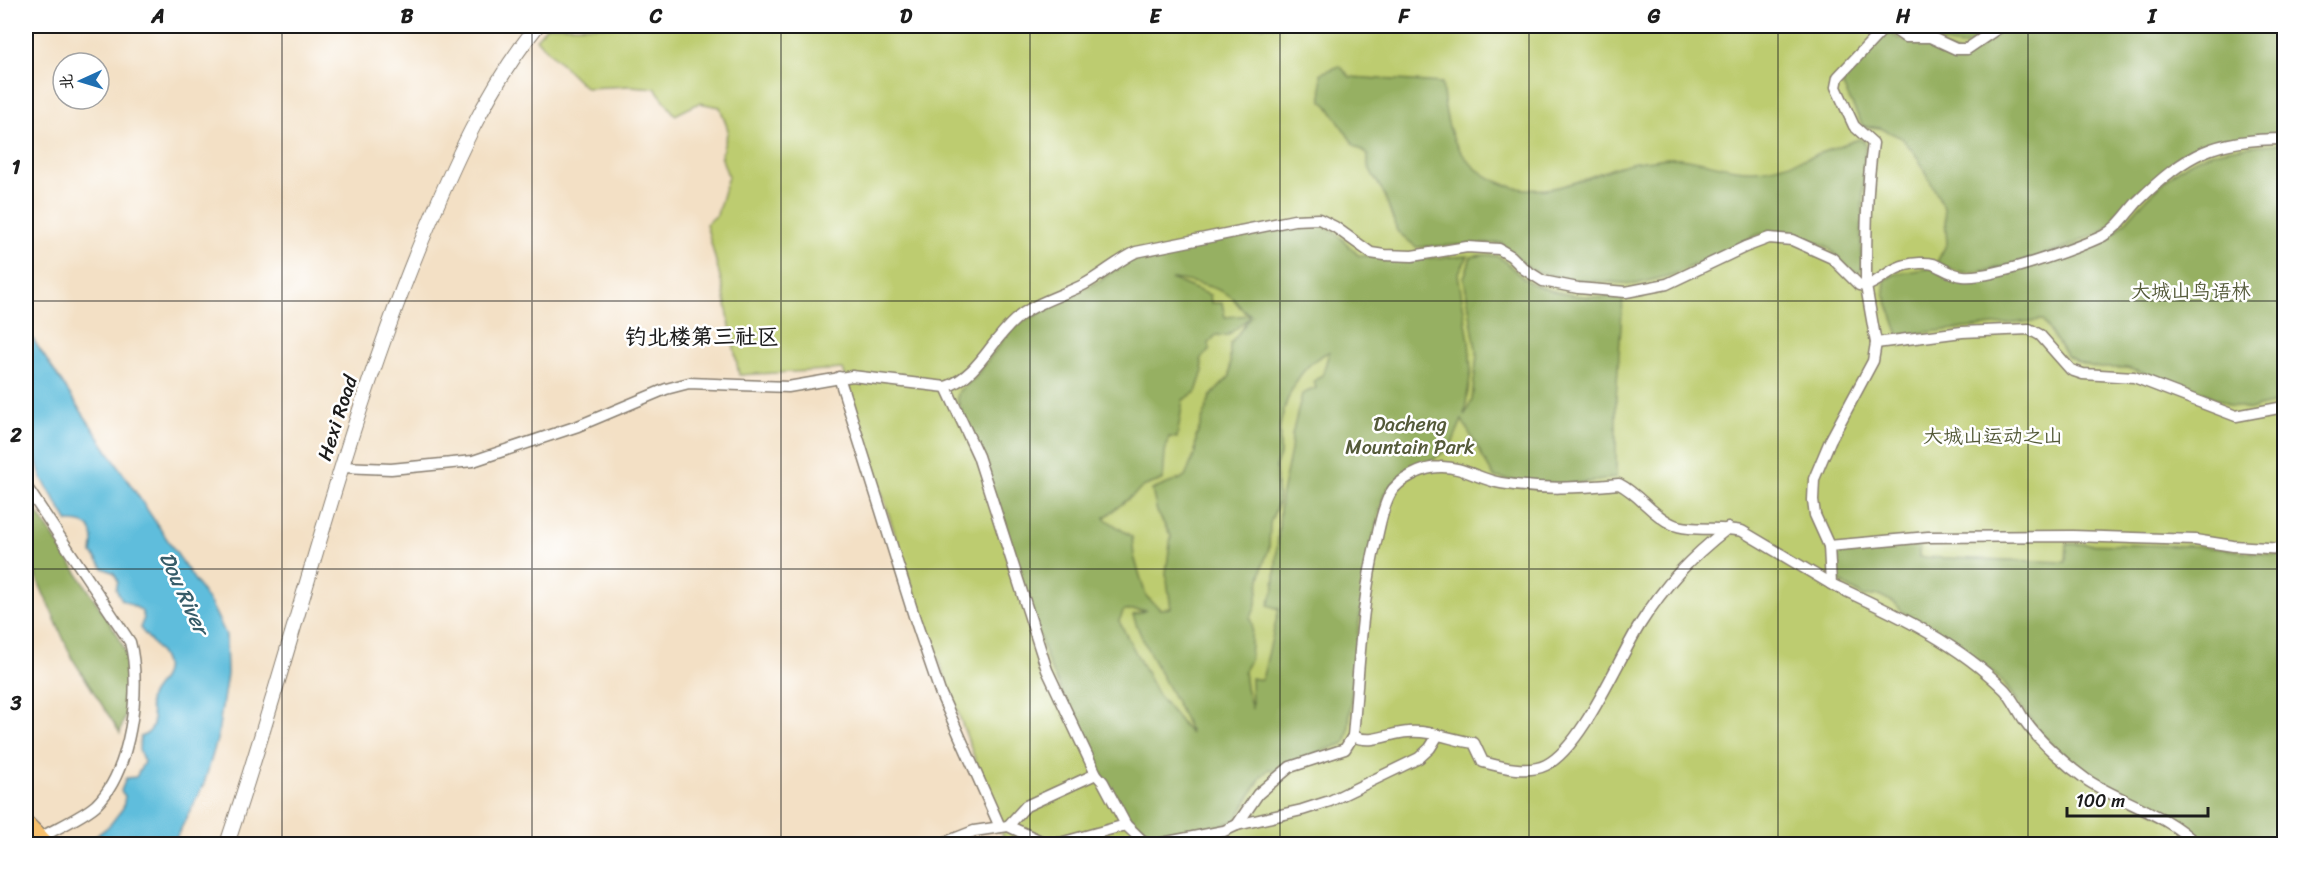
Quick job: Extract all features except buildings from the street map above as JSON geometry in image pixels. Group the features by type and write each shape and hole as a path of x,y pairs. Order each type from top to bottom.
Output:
{"main road":[{"path":"26,824 35,842"}],"street":[{"name":"Hexi Road","path":"227,844 254,765 341,467 396,303 445,186 492,88 537,26"},
{"path":"1832,584 1829,546 1815,515 1812,501 1814,479 1830,441 1872,361 1876,343 1866,286 1869,170 1873,143 1854,126 1836,87 1838,77 1888,26 1905,37 1930,37 1956,49 1967,49 2001,26"},
{"path":"341,467 391,469 473,461 578,426 666,389 689,383 788,387 852,376 946,387 961,381 973,372 1016,318 1087,283 1119,260 1136,252 1294,220 1320,219 1371,252 1384,255 1412,256 1467,247 1499,249 1543,281 1578,288 1626,292 1667,284 1769,238 1792,240 1832,258 1859,285 1866,286 1905,265 1931,263 1946,272 1964,276 1993,273 2032,262 2103,236 2119,226 2133,207 2163,177 2206,149 2284,139"},
{"path":"1876,343 1962,332 2029,329 2040,335 2071,370 2083,374 2134,377 2236,416 2284,407"},
{"path":"839,377 940,692 1004,827"},
{"path":"946,387 978,456 1047,670 1096,774 1103,782 1126,825 1146,844"},
{"path":"1237,825 1258,794 1290,767 1345,749 1353,736 1363,616 1371,559 1384,510 1390,493 1401,482 1431,468 1441,467 1457,469 1498,483 1537,488 1619,484 1669,523 1678,527 1728,528 1742,531 1832,584 1903,618 1944,642 1985,672 2007,693 2037,737 2086,779 2169,824 2196,844"},
{"path":"26,486 130,642 135,660 136,682 134,710 123,756 111,786 95,806 35,842"},
{"path":"1353,736 1362,740 1407,732 1438,735 1474,743 1483,762 1505,768 1538,768 1547,765 1575,741 1640,625 1673,576 1693,556 1728,528"},
{"path":"1829,546 1928,537 2073,536 2195,540 2233,546 2284,549"},
{"path":"1157,844 1224,831 1237,825 1330,801 1419,758 1430,748 1438,735"},
{"path":"1004,827 1026,806 1096,774"},
{"path":"941,844 974,831 1004,827 1043,842 1060,843 1126,825"}],"green space":[{"name":"Dacheng Mountain Park","path":"547,26 2284,26 2284,844 1006,844 908,576 843,369 739,375 723,288 706,224 717,215 728,176 721,156 728,130 720,107 699,103 675,115 655,88 630,86 586,88 536,39"},
{"path":"1899,26 1993,26 1973,41 1961,46 1932,40"},
{"path":"2015,26 2284,26 2284,137 2220,140 2199,147 2174,162 2114,223 2066,247 2024,261 1986,270 1967,272 1949,268 1937,262 1947,243 1944,208 1918,158 1902,138 1880,128 1863,126 1843,86 1843,77 1884,30 1903,41 1926,41 1960,54 1979,49 2001,30"},
{"path":"1340,66 1350,77 1442,83 1449,127 1462,153 1483,174 1509,186 1523,189 1538,190 1564,186 1621,166 1666,158 1689,159 1746,170 1770,168 1796,162 1860,139 1865,143 1861,243 1863,267 1859,273 1851,271 1828,247 1787,231 1759,234 1672,275 1636,284 1566,279 1531,270 1502,243 1416,247 1397,231 1385,196 1368,166 1368,155 1354,145 1328,106 1322,101 1321,73"},
{"name":"大城山鸟语林","path":"2284,143 2284,401 2250,409 2230,405 2198,390 2127,368 2099,368 2079,363 2067,356 2042,320 1899,335 1884,293 1885,280 1895,274 1932,268 1959,281 2108,237 2119,229 2169,178 2194,160 2227,149"},
{"path":"1305,223 1321,225 1335,232 1358,255 1401,260 1468,256 1458,274 1469,341 1471,372 1464,416 1472,400 1477,355 1464,278 1471,257 1493,255 1506,261 1531,283 1552,291 1589,297 1623,296 1616,398 1616,477 1571,484 1555,484 1494,477 1462,420 1451,446 1425,466 1394,483 1384,494 1368,562 1345,743 1289,763 1278,771 1269,769 1261,777 1236,820 1161,841 1145,837 1127,815 1098,769 1050,667 957,398 959,391 975,378 1012,328 1100,281 1128,259","holes":["1171,279 1202,284 1225,293 1251,315 1225,317 1222,303 1211,303 1210,295","1250,317 1230,345 1230,376 1210,397 1196,438 1195,453 1185,477 1152,490 1157,512 1171,536 1166,573 1171,608 1160,609 1146,596 1134,556 1132,537 1104,518 1145,486 1163,480 1165,452 1169,437 1177,438 1183,400 1196,392 1203,371 1201,358 1210,350 1209,343 1216,335 1227,336","1329,352 1323,374 1314,381 1316,388 1302,394 1292,435 1281,498 1274,589 1268,605 1279,609 1262,680 1251,678 1252,709 1244,671 1250,660 1252,624 1250,618 1255,609 1262,568 1269,548 1270,523 1278,503 1276,467 1280,454 1280,426 1286,403 1296,382 1310,364","1124,610 1147,610 1133,615 1146,646 1191,734 1158,695 1119,621"]},
{"path":"26,495 118,635 130,662 126,712 120,733 72,658 26,554"},
{"path":"1920,541 1919,557 2066,562 2067,544 2195,546 2284,556 2284,844 2202,844 2187,829 2093,779 2041,734 2002,681 1978,660 1903,612 1895,603 1879,595 1864,597 1839,581 1837,551"}],"water":[{"name":"Dou River","path":"26,329 212,606 226,635 227,674 217,740 204,784 174,842 85,844 109,826 123,808 125,796 121,791 126,778 136,777 144,762 139,750 140,737 148,733 153,725 149,701 164,674 165,664 158,650 140,628 144,618 141,610 122,600 116,589 118,581 114,573 103,568 92,553 93,539 90,529 82,523 68,522 41,477 26,434"}],"district":[{"name":"钓北楼第三社区","path":"702,336"}],"park label":[{"name":"大城山运动之山","path":"1993,436"}]}
